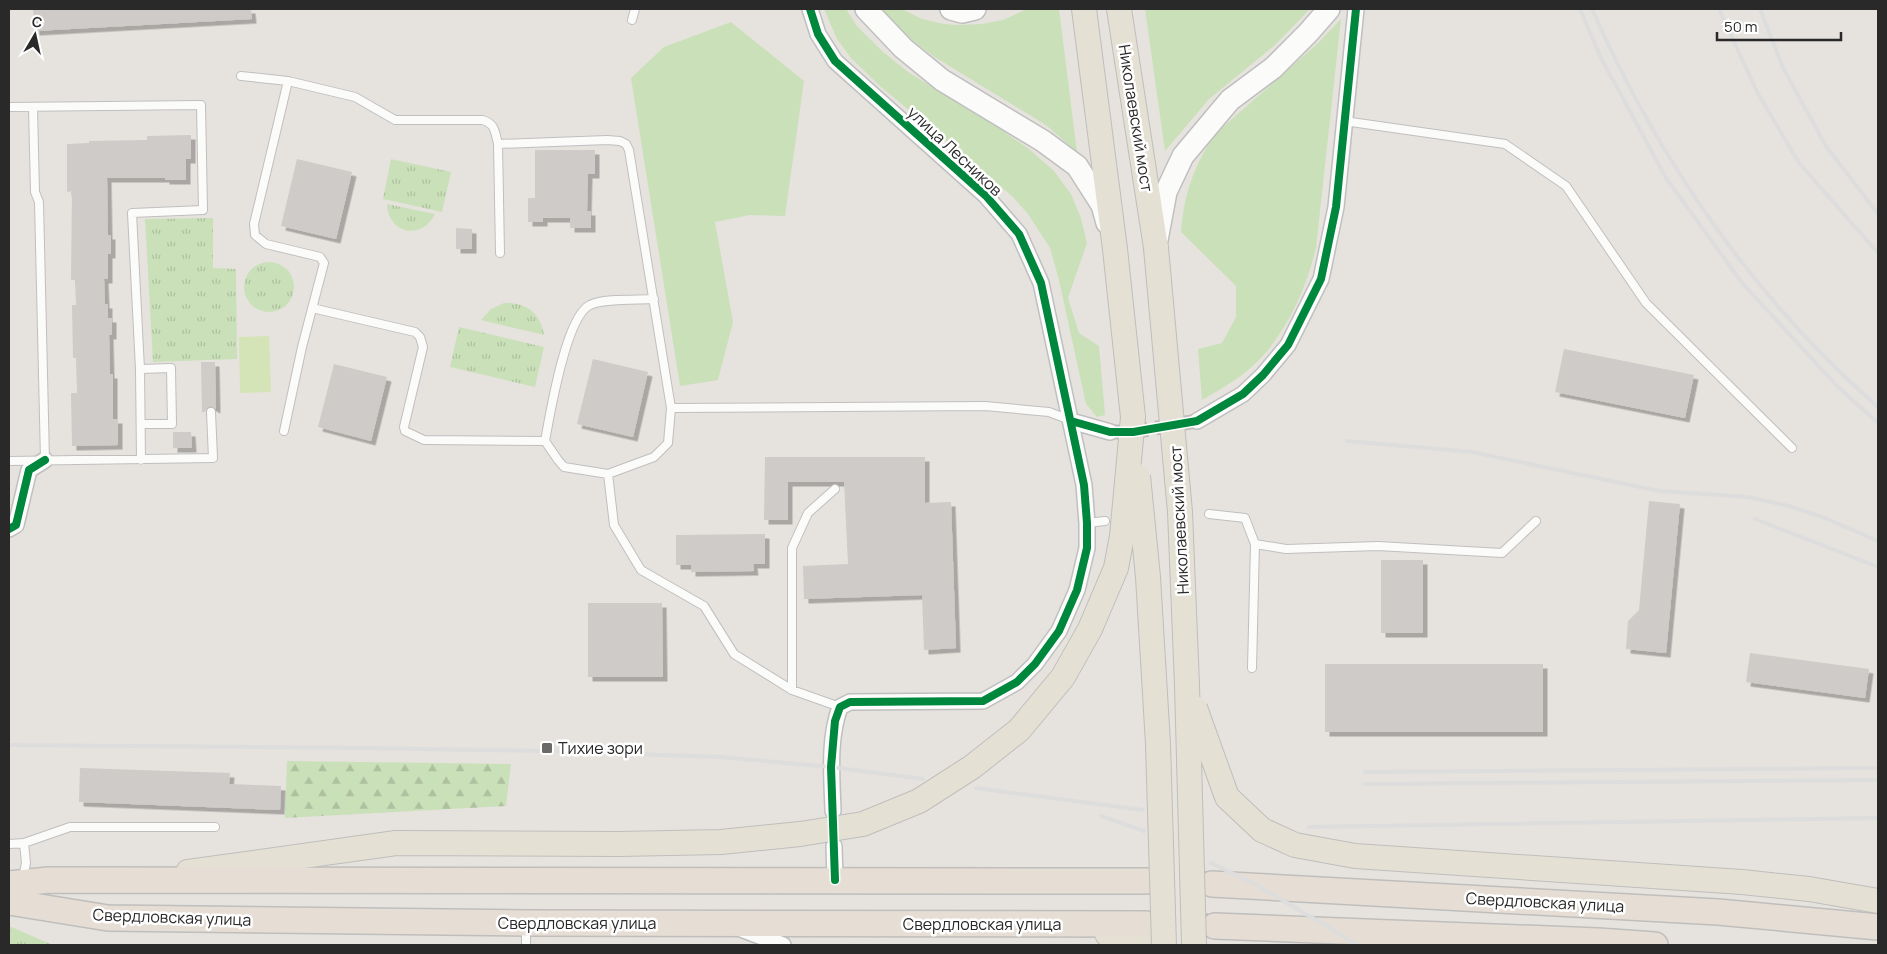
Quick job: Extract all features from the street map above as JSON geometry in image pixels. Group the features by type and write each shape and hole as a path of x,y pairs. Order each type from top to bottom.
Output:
{"highway":[{"name":"Свердловская улица","path":"13,890 49,880 1146,881"},
{"name":"Свердловская улица","path":"1212,884 1718,912 1878,927"},
{"name":"Свердловская улица","path":"13,890 108,918 526,934 726,923 961,924 1152,935"},
{"path":"1215,926 1598,941 1655,945"}],"main road":[{"path":"866,9 902,48 942,80 1043,141 1077,166 1102,204 1115,249"},
{"path":"951,9 962,12 975,9"},
{"path":"1084,9 1115,249 1148,577 1158,744 1152,935"},
{"name":"Николаевский мост","path":"1119,9 1156,248 1180,512 1194,945"},
{"path":"1156,248 1166,192 1183,156 1230,100 1273,68 1329,9"},
{"path":"125,881 396,842 619,844 721,842 800,834 863,824 919,801 972,767 1019,730 1063,677 1090,629 1116,568 1122,536 1133,417"},
{"path":"1187,686 1228,797 1262,830 1294,845 1355,856 1742,882 1809,889 1878,901"}],"street":[{"name":"улица Лесников","path":"810,9 818,34 835,60 986,196 1019,234 1041,283 1084,485 1087,524 1087,548 1077,590 1059,631 1035,664 1017,682 983,701 850,702 840,708"},
{"path":"1197,421 1243,394 1263,375 1288,345 1322,279 1336,207 1356,9"},
{"path":"1071,421 1110,432"},
{"path":"9,529 16,525 29,470 45,460"},
{"path":"833,811 831,767 835,721 840,708"},
{"path":"834,846 835,880"},
{"path":"726,923 783,945"}],"lane":[{"path":"632,20 635,9"},
{"path":"241,76 288,81 355,97 395,120 482,120 489,122 494,127 498,144 500,253"},
{"path":"284,431 302,347 324,262 320,257 266,244 255,235 254,224 288,81"},
{"path":"9,107 201,105 203,210 132,213 140,368 141,460"},
{"path":"33,108 34,192 39,202 45,460"},
{"path":"1344,121 1505,144 1566,186 1646,303 1792,448"},
{"path":"498,144 607,140 626,144 629,150 654,299 671,408 668,443 654,457 608,474 564,466 545,441 567,342 583,309 598,302 654,299"},
{"path":"312,308 415,332 420,338 423,347 404,427 405,432 424,440 545,441"},
{"path":"140,368 171,368 172,414 172,424 141,424"},
{"path":"671,408 985,406 1049,412 1071,421"},
{"path":"9,461 213,458 211,412"},
{"path":"608,474 614,525 641,570 704,606 734,654 792,690 840,708"},
{"path":"792,690 792,548 808,513 835,489"},
{"path":"1209,514 1246,518 1255,544 1252,668"},
{"path":"1087,524 1105,521"},
{"path":"1255,544 1286,549 1378,546 1502,553 1536,521"},
{"path":"9,844 24,842 70,827 214,827"},
{"path":"13,890 26,863 24,842"}],"green space":[{"path":"824,9 846,9 857,26 882,51 908,72 1029,149 1054,171 1071,194 1081,218 1087,243 1068,298 1079,333 1099,346 1105,415 1097,417 1086,404 1059,280 1050,248 1028,214 1012,196 880,86 851,58 837,39"},
{"path":"879,9 902,9 922,19 958,25 982,24 1003,20 1027,9 1059,9 1077,152 1046,125 933,56 901,31"},
{"path":"1145,9 1310,9 1275,45 1209,99 1165,151"},
{"path":"1341,19 1316,248 1306,282 1282,331 1260,359 1236,379 1202,400 1198,349 1222,343 1236,317 1236,286 1181,232 1182,218 1191,180 1201,157 1215,134 1318,43"},
{"path":"731,22 804,81 785,216 750,215 715,222 733,322 718,380 680,386 631,78 664,47"},
{"path":"391,159 451,172 442,212 383,199"},
{"path":"387,204 435,214 429,223 422,228 414,231 406,230 393,222"},
{"path":"213,218 213,268 236,269 237,359 153,362 145,219"},
{"path":"269,262 287,269 294,287 287,305 269,312 251,305 244,287 251,269"},
{"path":"504,303 519,304 531,310 540,321 544,335 481,320 491,309"},
{"path":"459,327 544,347 535,387 450,367"},
{"path":"269,336 271,392 240,393 239,337"},
{"path":"287,761 511,764 506,806 285,818"},
{"path":"9,926 53,945 9,945"}],"building":[{"path":"33,9 251,9 252,19 35,31"},
{"path":"191,135 191,159 186,159 186,180 107,178 108,235 111,235 111,254 108,254 108,279 104,279 105,304 108,304 108,318 112,318 112,335 109,335 110,374 113,374 113,419 118,419 118,445 72,446 71,393 77,393 76,358 73,358 72,305 76,305 75,280 71,280 72,191 67,192 67,144 89,143 89,141 147,140 147,136"},
{"path":"535,150 595,150 595,174 588,174 587,211 591,211 591,228 570,228 570,218 543,218 543,222 528,222 528,198 535,198"},
{"path":"297,159 352,172 336,239 281,226"},
{"path":"456,228 472,229 472,249 456,249"},
{"path":"1564,349 1694,375 1685,418 1555,392"},
{"path":"593,359 648,372 633,437 577,424"},
{"path":"201,362 215,362 216,409 210,406 205,412 202,412"},
{"path":"334,364 387,377 371,441 318,427"},
{"path":"173,432 191,432 192,448 173,448"},
{"path":"765,457 925,457 925,503 951,502 956,648 924,650 922,595 804,599 803,566 848,564 844,482 788,482 788,520 764,520"},
{"path":"1649,501 1680,504 1666,653 1626,649 1628,621 1639,610"},
{"path":"765,534 765,564 753,564 754,571 691,572 691,565 676,565 676,535"},
{"path":"1381,560 1423,560 1423,633 1381,633"},
{"path":"588,603 662,603 663,677 588,677"},
{"path":"1750,653 1869,669 1865,698 1746,682"},
{"path":"1325,664 1543,664 1543,732 1325,732"},
{"path":"80,768 230,773 229,784 281,786 280,810 79,802"}],"tunnel":[{"path":"1110,432 1133,432 1197,421"},
{"path":"1146,881 1212,884"},
{"path":"1146,924 1215,926"},
{"path":"1147,937 1192,945"}],"railway":[{"path":"1580,9 1600,56 1666,178 1743,284 1838,387 1878,423"},
{"path":"1592,9 1618,65 1647,119 1713,224 1750,273 1790,320 1833,365 1878,407"},
{"path":"1719,9 1757,92 1799,163 1878,253"},
{"path":"1760,9 1783,68 1826,146 1878,214"},
{"path":"1347,441 1472,452 1659,491 1748,497 1789,506 1825,518 1878,541"},
{"path":"1755,519 1878,567"},
{"path":"9,745 547,751 719,757 831,767 923,779"},
{"path":"1365,772 1878,768"},
{"path":"1365,784 1878,780"},
{"path":"976,788 1143,810"},
{"path":"1101,816 1144,831"},
{"path":"1309,827 1878,818"},
{"path":"1211,863 1257,885 1358,945"}],"cycle path":[{"path":"810,9 818,34 835,61 986,196 1019,234 1041,283 1084,485 1087,523 1087,548 1077,590 1059,631 1035,664 1017,682 983,701 850,702 840,707 835,721 831,767 835,880"},
{"path":"1071,421 1110,432 1133,432 1197,421 1243,394 1263,375 1288,345 1321,279 1336,207 1356,9"},
{"path":"9,529 16,525 29,470 45,460"}],"place":[{"name":"Тихие зори","path":"547,748"}]}
